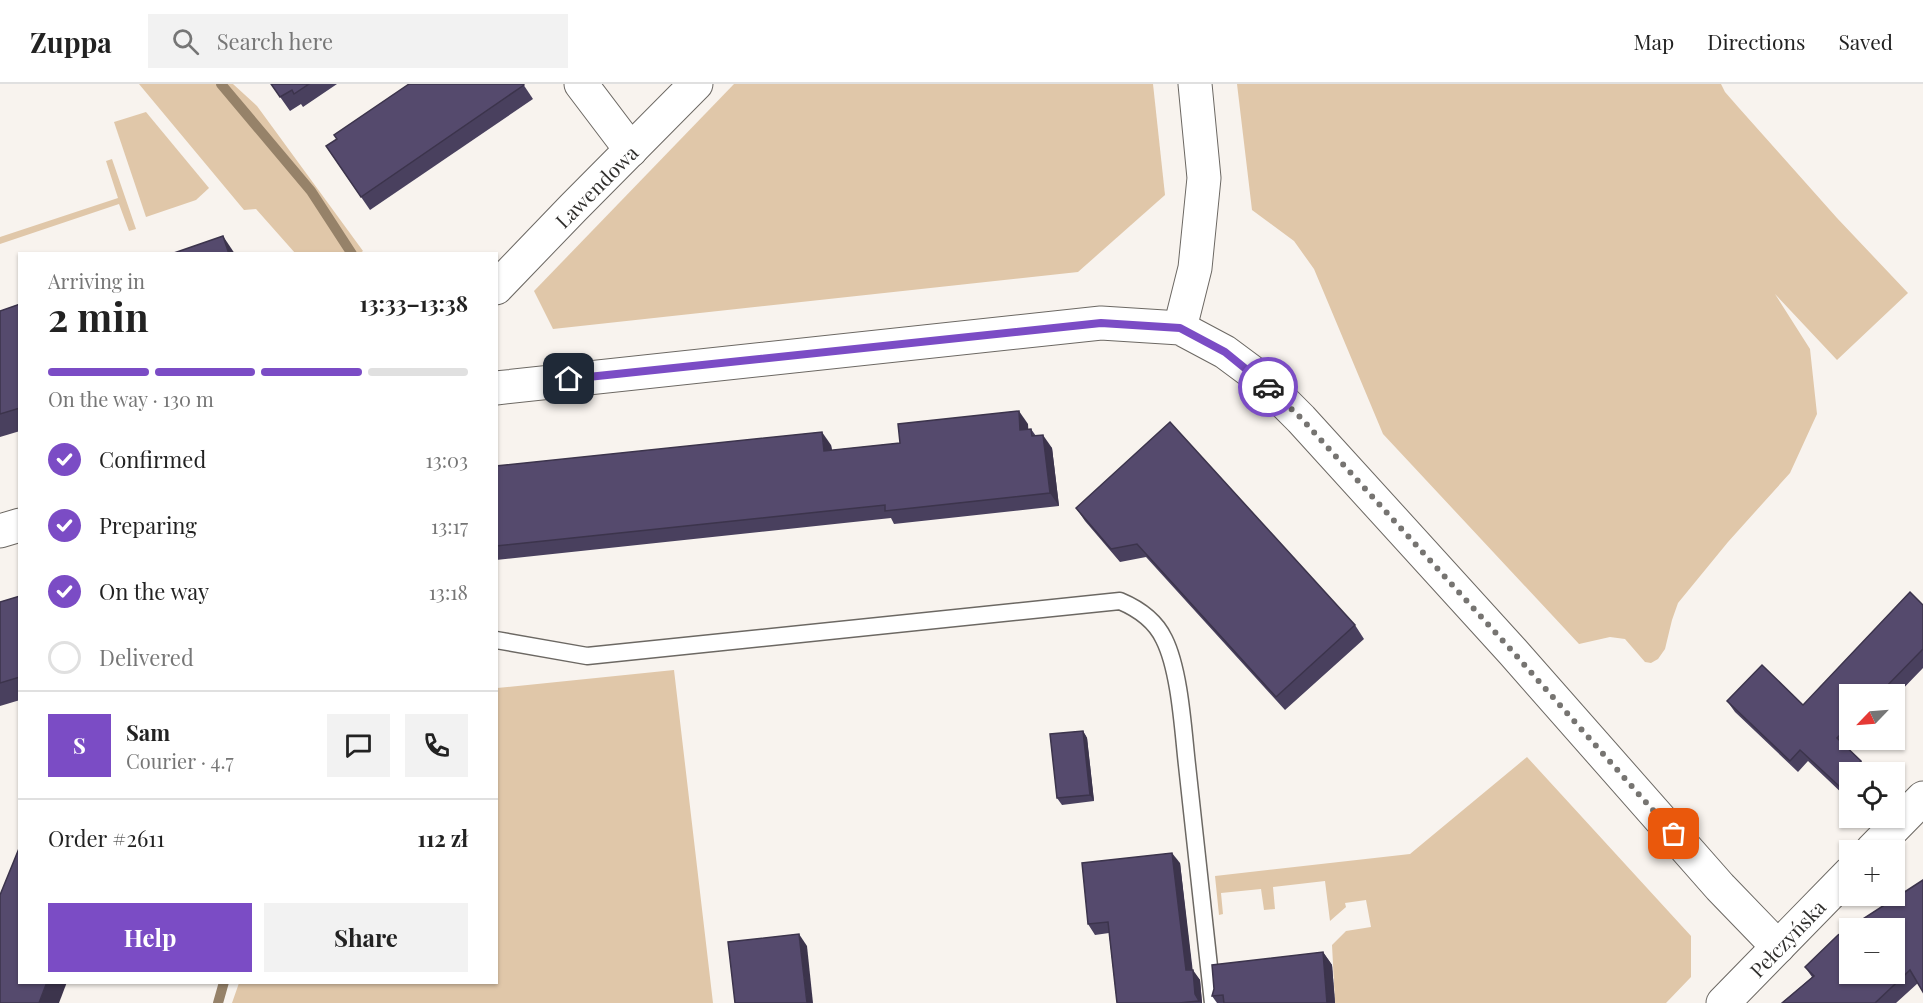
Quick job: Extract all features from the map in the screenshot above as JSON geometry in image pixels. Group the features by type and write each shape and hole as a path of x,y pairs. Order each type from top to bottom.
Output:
{"street":[{"path":"581,84 631,150"},
{"name":"Lawendowa","path":"498,286 696,84"},
{"path":"1180,328 1195,268 1204,178 1195,84"},
{"path":"498,388 1101,323 1180,328 1225,352 1251,372 1302,419 1513,652 1720,887 1778,947"},
{"path":"0,531 18,526"},
{"path":"1882,840 1923,798"},
{"name":"Pełczyńska","path":"1723,1003 1839,884"}],"lane":[{"path":"498,640 587,656 1120,601 1142,612 1160,631 1171,657 1181,714 1213,1003"}],"shaded area":[{"path":"139,84 233,84 257,106 363,251 294,252 256,209 244,210"},
{"path":"734,84 1153,84 1165,195 1078,272 553,329 534,291"},
{"path":"1237,84 1721,84 1725,92 1837,218 1908,293 1837,360 1775,294 1810,349 1817,414 1790,473 1728,542 1678,603 1665,649 1658,659 1651,663 1645,662 1625,639 1610,637 1579,644 1383,434 1314,269 1294,241 1252,210"},
{"path":"146,112 209,188 196,200 146,217 114,122"},
{"path":"112,159 136,229 129,231 119,204 0,244 0,237 118,198 106,161"},
{"path":"674,670 713,1003 232,1003 239,984 498,984 498,688"},
{"path":"1527,757 1691,936 1691,977 1666,1003 1335,1003 1332,945 1346,931 1371,927 1366,900 1345,903 1346,907 1330,921 1325,881 1273,887 1275,909 1264,910 1261,889 1221,893 1223,914 1219,915 1215,876 1410,854"}],"building":[{"path":"271,84 309,84 294,94 292,90 280,97"},
{"path":"409,84 524,85 361,197 326,146 337,139 334,135"},
{"path":"223,236 228,252 177,252"},
{"path":"18,305 18,409 0,414 0,311"},
{"path":"1019,411 1020,430 1031,429 1032,436 1043,435 1050,493 885,511 885,505 498,546 498,466 822,432 824,451 900,443 898,424"},
{"path":"1170,422 1355,625 1276,697 1137,544 1111,549 1076,508"},
{"path":"1910,592 1923,605 1923,649 1889,684 1839,684 1839,736 1837,738 1839,750 1850,750 1861,761 1839,762 1839,786 1800,750 1790,761 1727,701 1762,665 1803,705"},
{"path":"18,597 18,678 0,683 0,602"},
{"path":"1083,731 1090,795 1057,798 1050,734"},
{"path":"18,851 18,984 46,984 39,1003 0,1003 0,895"},
{"path":"1172,853 1186,970 1193,970 1195,994 1199,1001 1117,1003 1108,922 1088,924 1082,863"},
{"path":"1923,880 1923,992 1910,970 1905,975 1905,918 1864,918 1883,906 1905,906 1905,892"},
{"path":"799,934 807,1003 735,1003 728,942"},
{"path":"1839,934 1839,984 1895,984 1875,1003 1782,1003 1814,976 1805,967"},
{"path":"1323,952 1327,1003 1224,1003 1223,995 1212,996 1214,989 1212,965"}],"waterway":[{"path":"221,84 311,191 351,252"},
{"path":"218,1003 223,984"}],"way so far":[{"path":"1268,387 1302,419 1674,834"}],"route":[{"path":"569,379 1101,323 1180,328 1225,352 1260,378 1268,387"}]}
